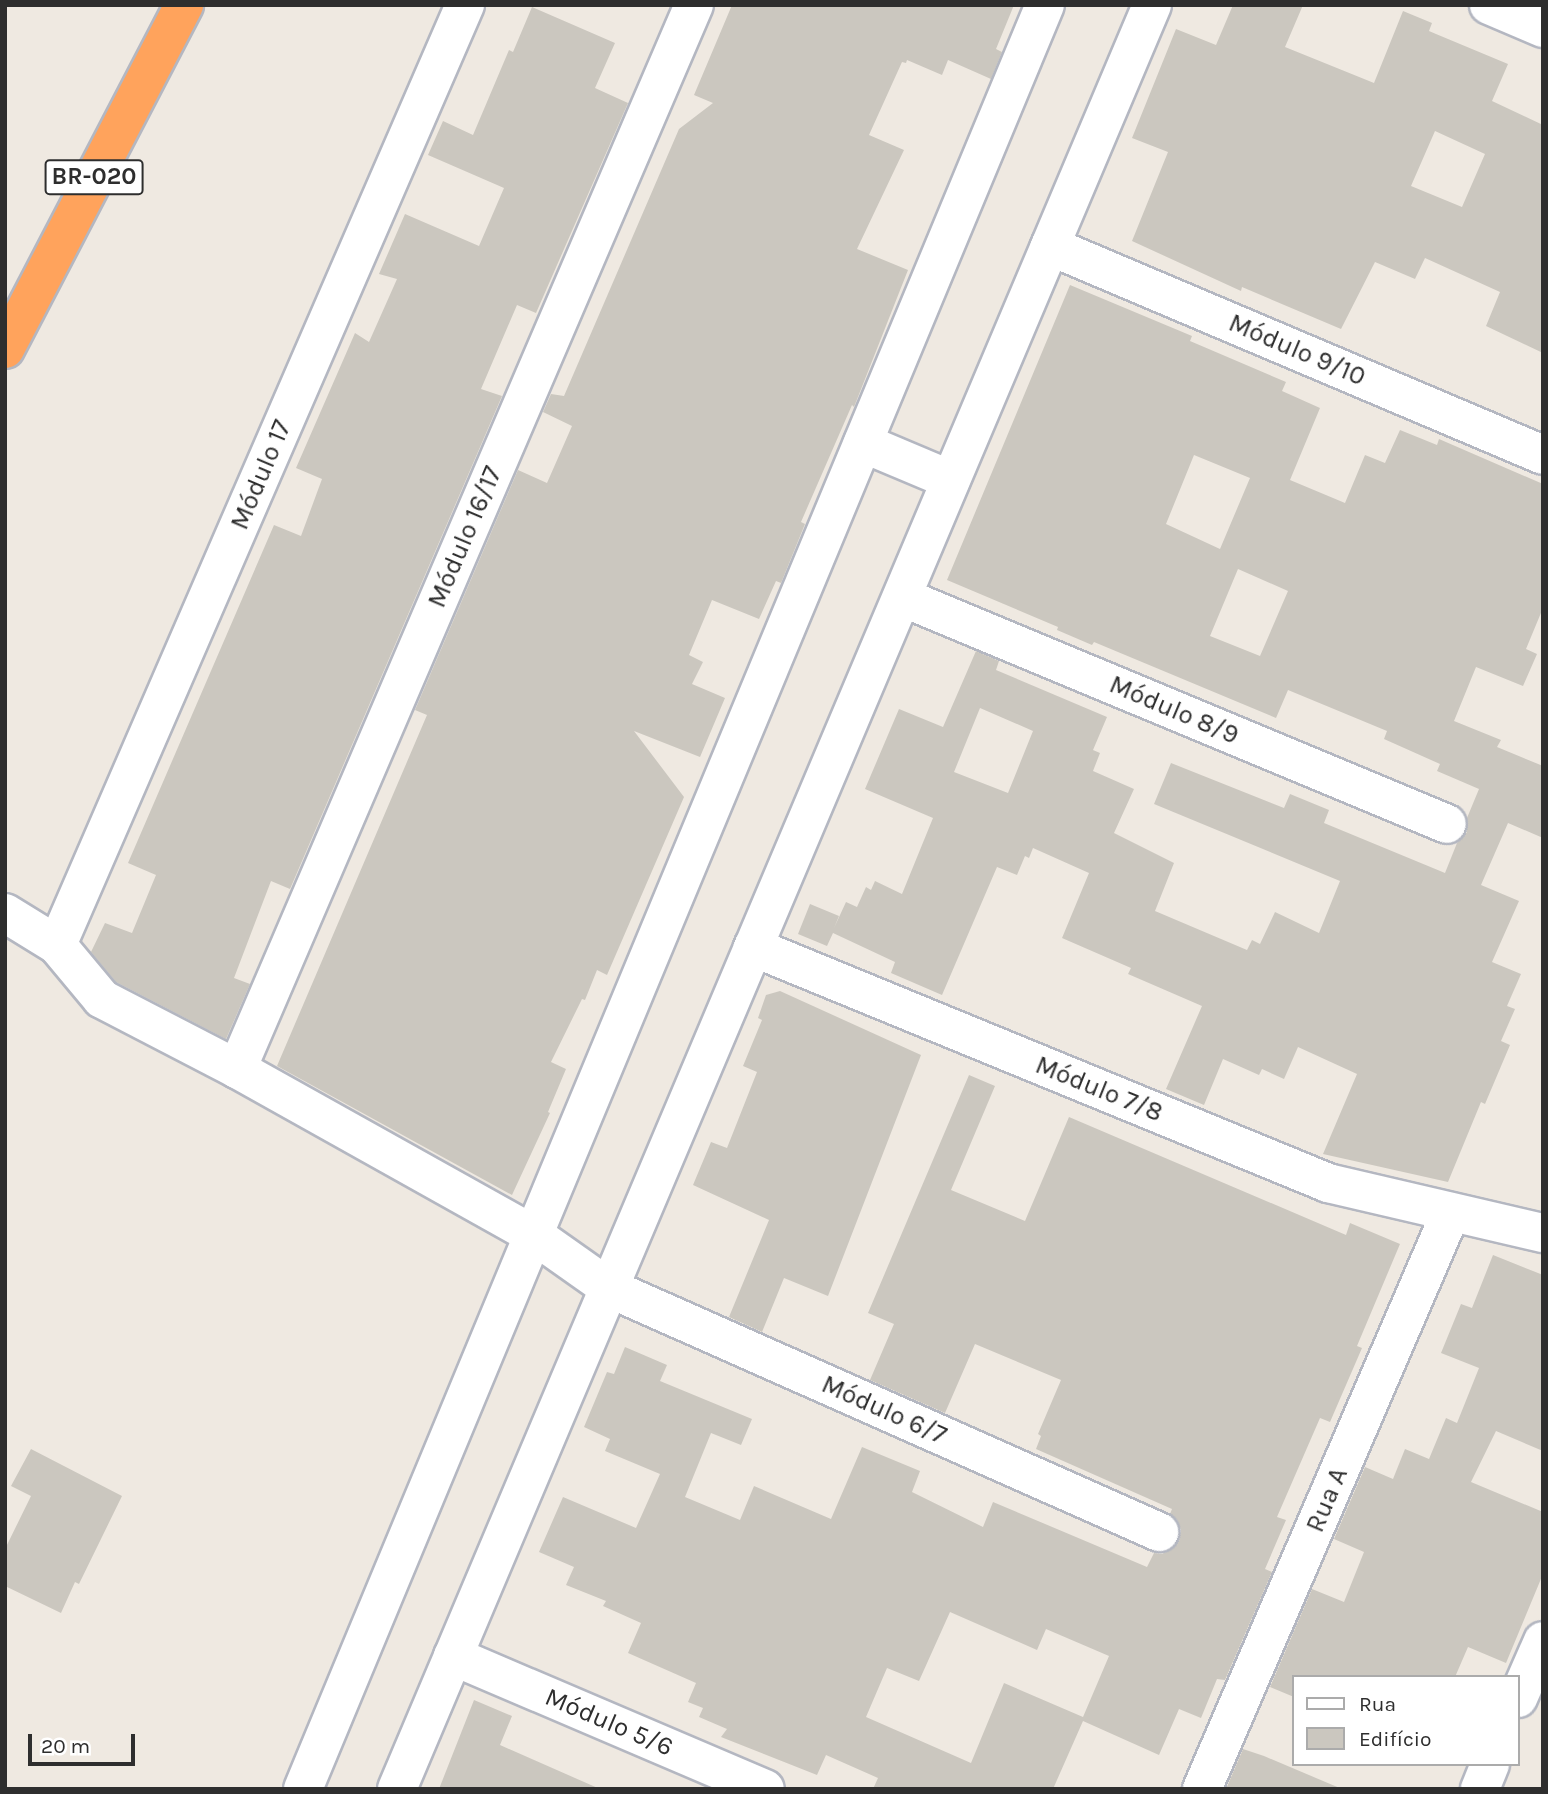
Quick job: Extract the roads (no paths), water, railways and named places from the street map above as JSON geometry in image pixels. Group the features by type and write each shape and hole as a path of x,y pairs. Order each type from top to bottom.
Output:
{"highway":[{"name":"BR-020","path":"5,349 184,5"},
{"path":"5,282 50,260"}],"street":[{"name":"Módulo 17","path":"57,945 465,5"},
{"name":"Módulo 16/17","path":"237,1069 694,5"},
{"path":"303,1789 1045,5"},
{"path":"397,1789 1152,5"},
{"path":"1489,5 1543,28"},
{"name":"Módulo 9/10","path":"1050,246 1543,455"},
{"path":"863,443 951,480"},
{"name":"Módulo 8/9","path":"902,597 1447,824"},
{"path":"5,913 57,945"},
{"name":"Módulo 6/7","path":"57,945 86,984 102,999 237,1069 534,1235 609,1288 1159,1532"},
{"name":"Módulo 7/8","path":"753,947 1328,1183 1543,1233"},
{"name":"Rua A","path":"1202,1789 1451,1212"},
{"path":"1520,1693 1543,1641"},
{"name":"Módulo 5/6","path":"453,1656 765,1789"},
{"path":"1480,1789 1489,1766"}]}
